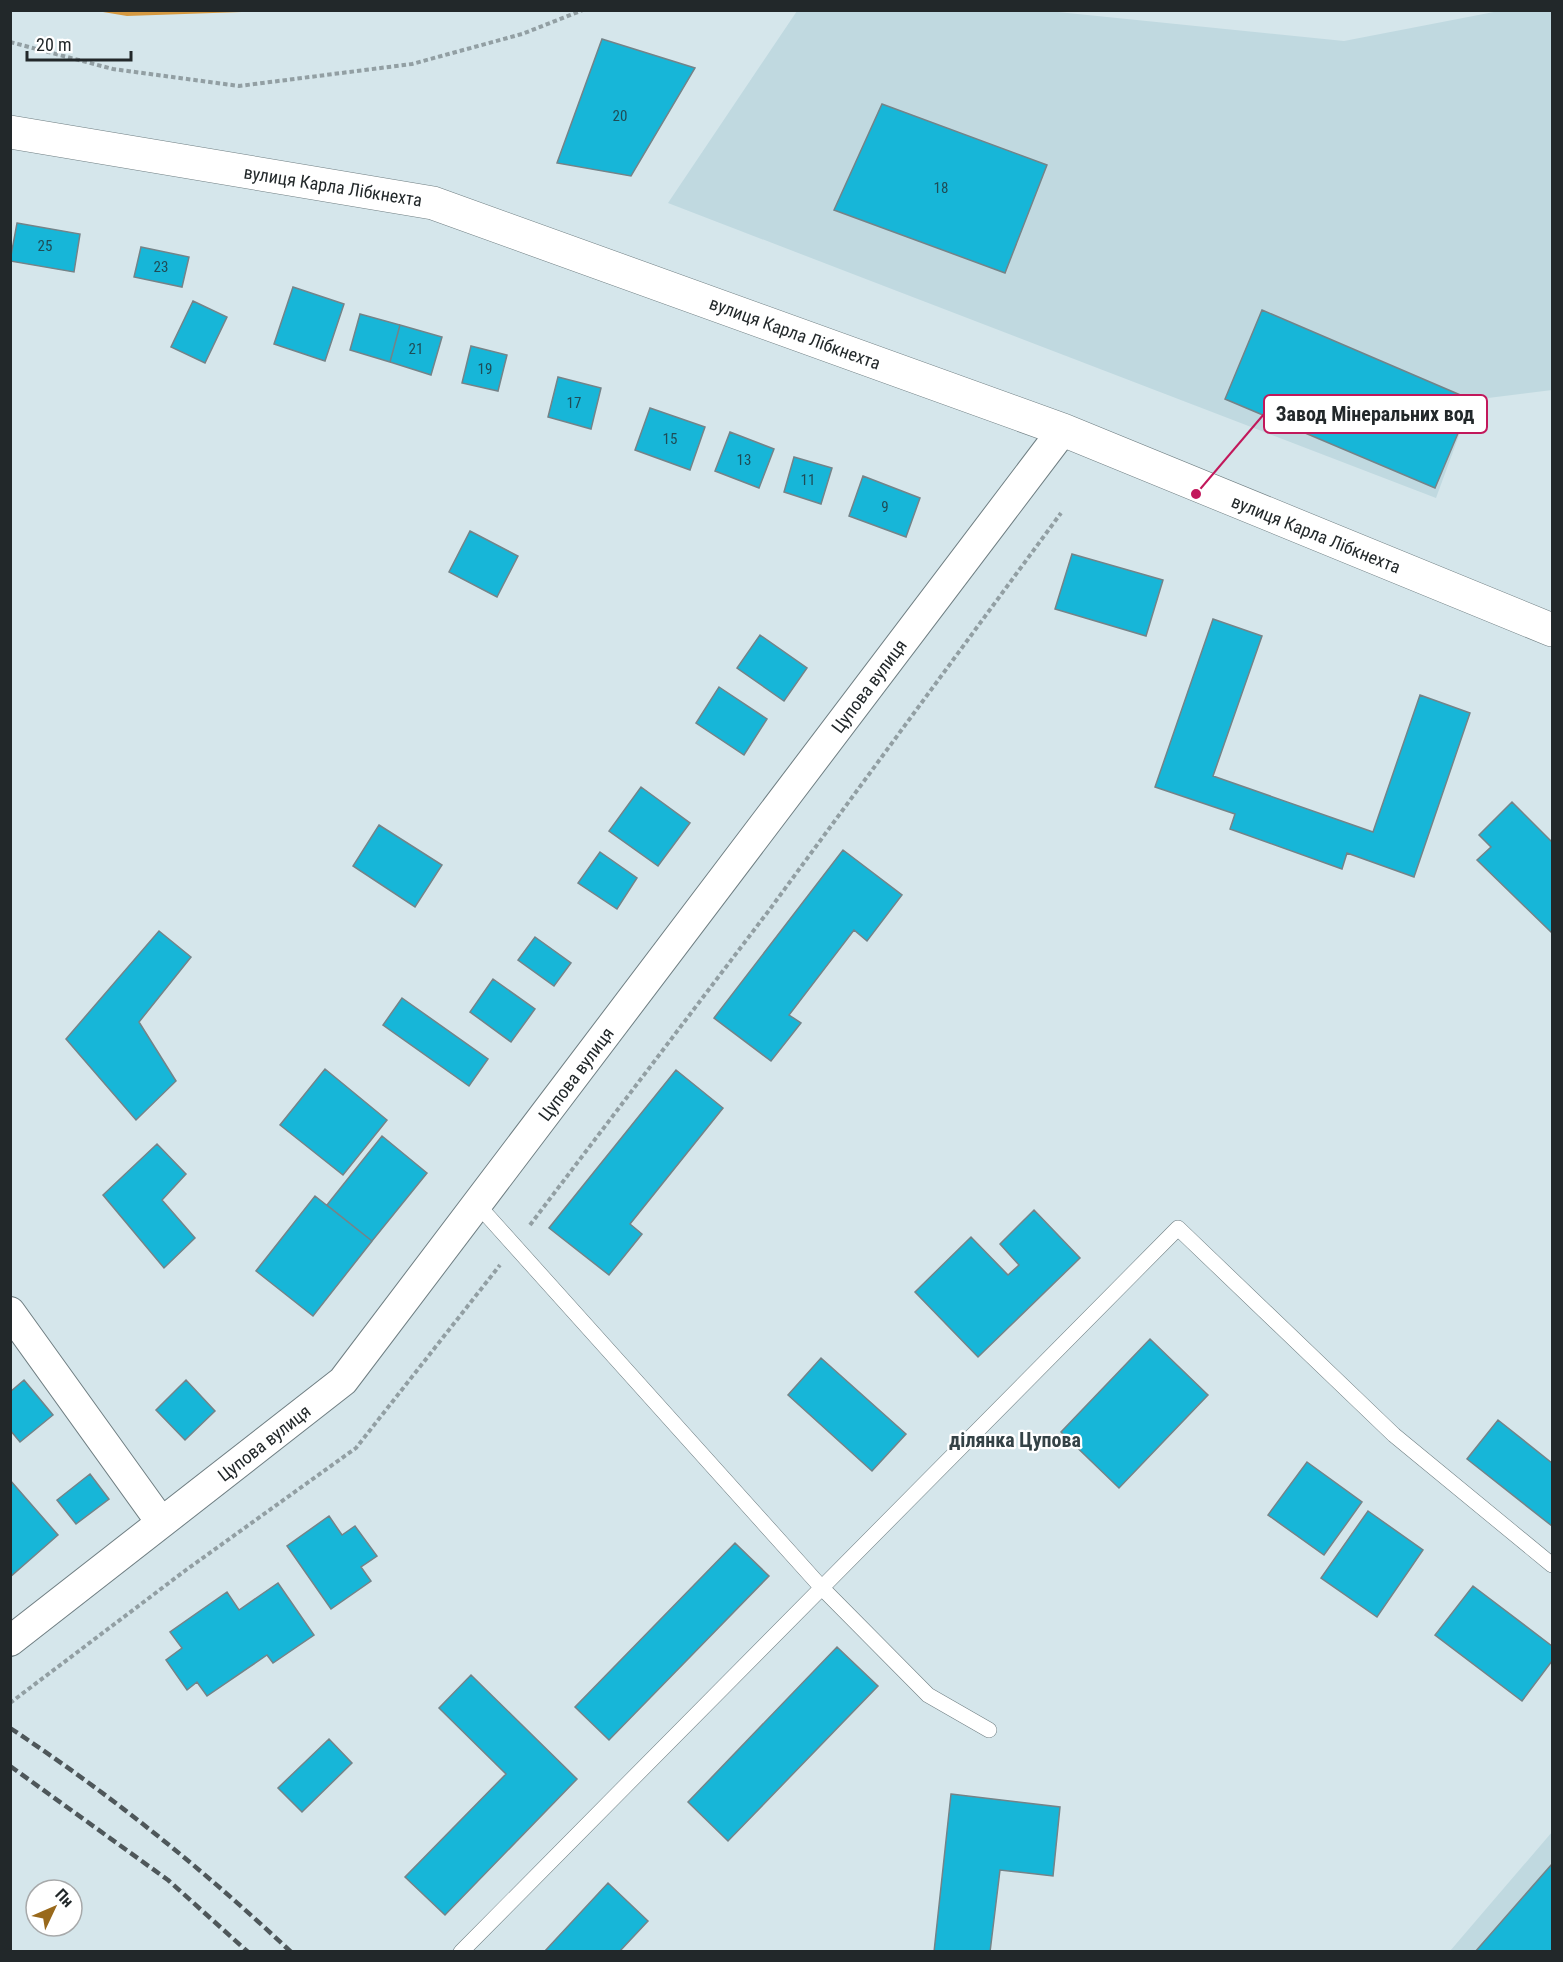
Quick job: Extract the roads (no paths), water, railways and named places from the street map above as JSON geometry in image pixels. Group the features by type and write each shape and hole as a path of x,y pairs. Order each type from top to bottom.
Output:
{"street":[{"name":"вулиця Карла Лібкнехта","path":"10,132 433,203 1062,430 1552,630"},
{"name":"Цупова вулиця","path":"10,1641 344,1381 1062,430"},
{"path":"10,1312 161,1522"}],"lane":[{"path":"477,1204 822,1588 928,1695 989,1730"},
{"path":"461,1952 1178,1228 1394,1435 1552,1565"}],"railway":[{"path":"10,1728 120,1806 190,1862 291,1952"},
{"path":"10,1766 168,1880 248,1952"}],"place":[{"name":"Завод Мінеральних вод","path":"1196,494"}],"district":[{"name":"ділянка Цупова","path":"1015,1440"}]}
